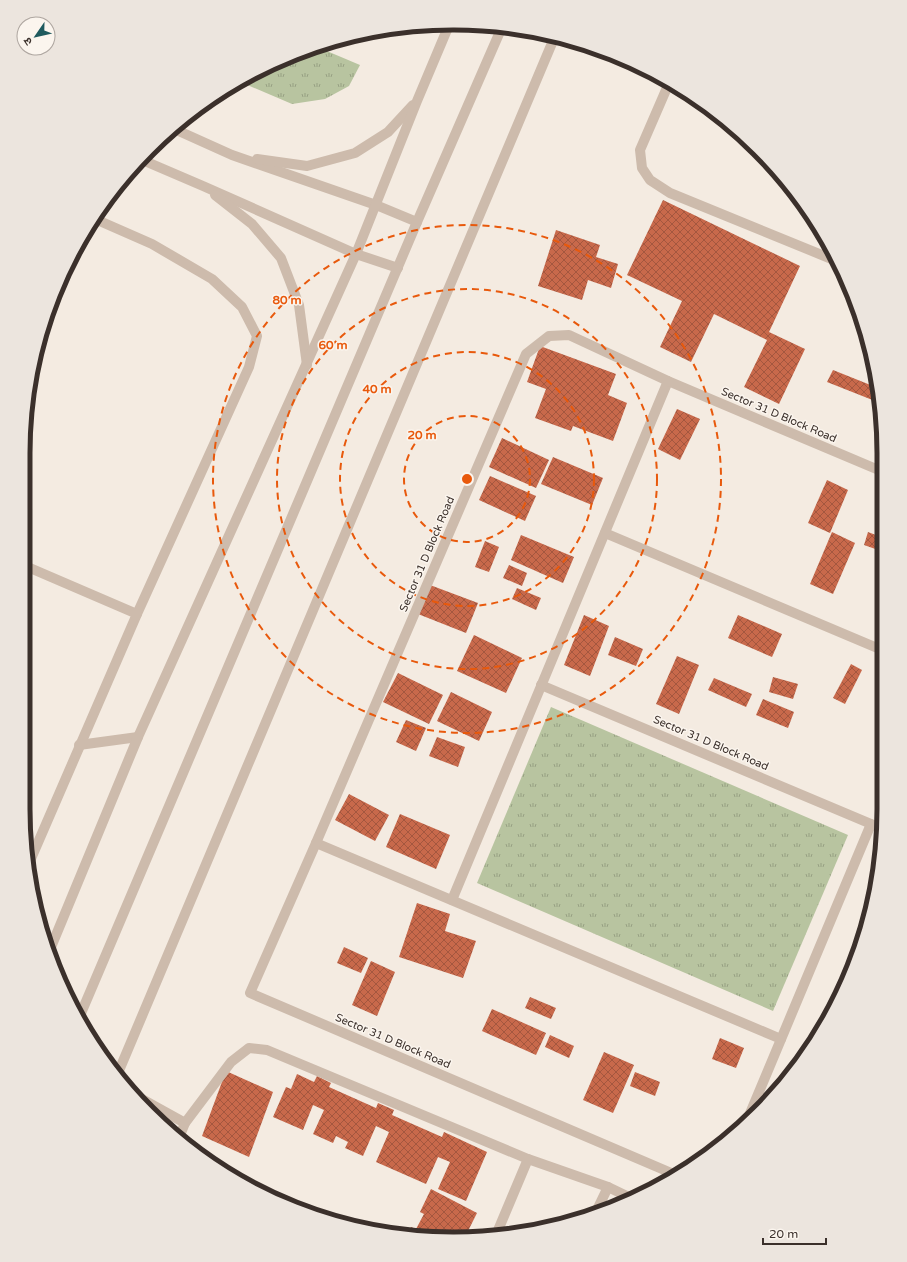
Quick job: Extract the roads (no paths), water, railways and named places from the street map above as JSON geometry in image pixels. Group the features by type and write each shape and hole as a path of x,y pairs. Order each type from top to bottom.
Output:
{"street":[{"path":"52,945 138,737 356,254 447,30"},
{"path":"82,1011 417,222 499,33"},
{"path":"120,1068 553,42"},
{"path":"667,88 640,150 642,168 650,180 670,193 829,258"},
{"path":"232,155 307,166 355,153 388,132 417,101"},
{"path":"179,131 232,155 376,205 417,222"},
{"path":"146,162 203,186 356,254 398,268"},
{"path":"203,186 252,224 281,258 299,305 307,365"},
{"path":"33,854 137,614 249,367 257,336 242,307 212,279 152,244 99,221"},
{"name":"Sector 31 D Block Road","path":"670,1172 250,993 526,354 549,336 569,335 668,382 877,470"},
{"path":"452,900 668,382"},
{"path":"605,533 877,648"},
{"path":"30,568 137,614"},
{"name":"Sector 31 D Block Road","path":"541,685 876,826"},
{"path":"79,745 138,737"},
{"path":"752,1109 871,824"},
{"path":"316,843 781,1039"},
{"path":"181,1133 185,1124 231,1062 249,1048 267,1050 528,1159 608,1187 626,1195"},
{"path":"149,1102 185,1124"},
{"path":"498,1229 528,1159"},
{"path":"599,1207 608,1187"}]}
